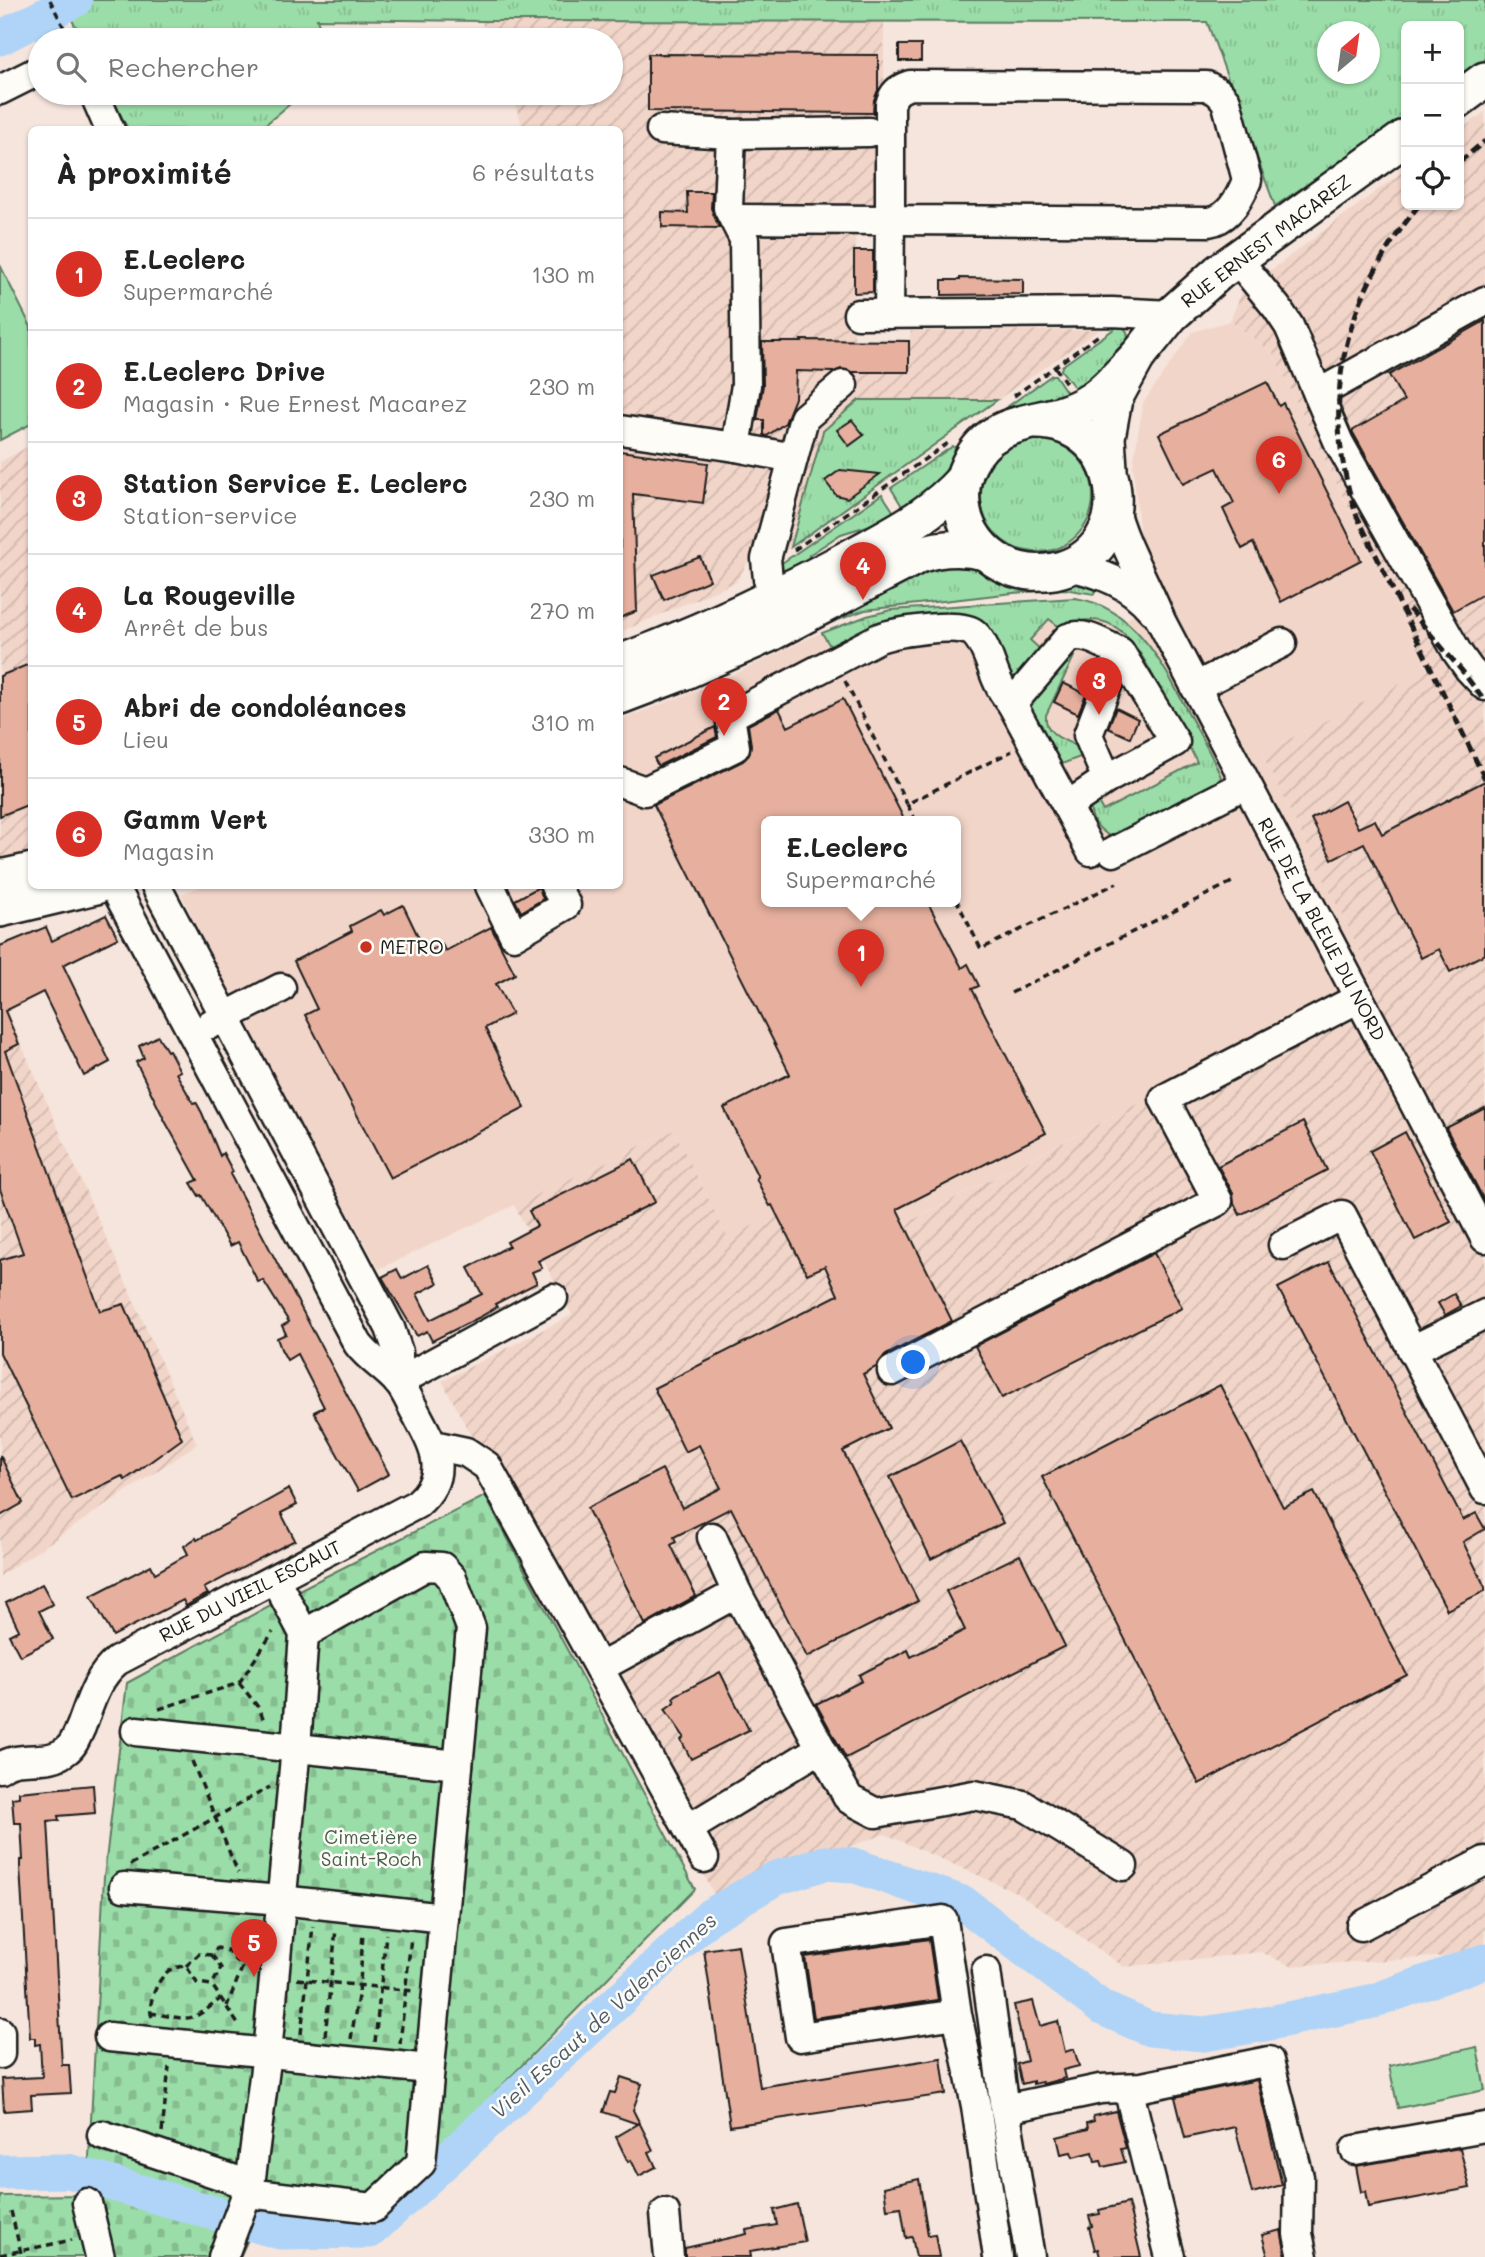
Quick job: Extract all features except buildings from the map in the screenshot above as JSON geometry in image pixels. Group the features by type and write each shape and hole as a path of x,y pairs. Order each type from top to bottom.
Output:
{"main road":[{"path":"1464,95 1485,80"},
{"name":"RUE ERNEST MACAREZ","path":"1022,409 1085,404 1100,394 1137,357 1171,315 1206,282 1401,141"},
{"name":"RUE ERNEST MACAREZ","path":"1108,469 1107,437 1111,408 1137,357"},
{"name":"RUE ERNEST MACAREZ","path":"963,480 964,516 975,540 985,552 1003,564 1023,571 1050,572 1068,566 1089,553 1099,541 1110,522 1114,490 1108,469 1098,450 1078,432 1022,409"},
{"name":"RUE ERNEST MACAREZ","path":"623,662 684,638 771,583 916,521 946,498 963,480 974,455 992,436 1011,425 1022,409"},
{"name":"RUE ERNEST MACAREZ","path":"623,695 767,635 919,555 946,549 985,552"},
{"path":"0,878 28,872"},
{"path":"0,909 83,889"}],"street":[{"path":"0,90 28,76"},
{"path":"734,219 890,220 1209,222 1220,220 1226,216 1245,185 1247,174 1226,101 1208,86 909,85 900,88 893,95 890,105 890,220 888,314"},
{"path":"99,105 108,126"},
{"path":"660,130 731,134 869,132"},
{"path":"731,134 728,208 744,239 746,385 736,447"},
{"path":"1237,259 1283,317 1339,443 1452,643 1468,669 1485,686"},
{"path":"1318,394 1485,301"},
{"path":"858,314 1121,312 1171,315"},
{"path":"771,583 768,548 804,418 844,385"},
{"path":"623,430 793,458"},
{"name":"RUE DE LA BLEUE DU NORD","path":"1113,506 1123,542 1146,584 1161,621 1485,1237"},
{"name":"RUE DE LA BLEUE DU NORD","path":"1068,566 1096,573 1124,585 1138,595 1161,621"},
{"path":"623,783 645,791 735,747 730,716 879,638 896,633 965,628 979,640 1000,687 1012,704 1067,806 1102,852 1246,784"},
{"path":"1012,704 1068,638 1085,637 1120,653 1175,742 1107,779 1067,806"},
{"path":"1195,687 1282,643"},
{"path":"1107,779 1088,735 1120,653"},
{"name":"RUE DU VIEIL ESCAUT","path":"0,1768 15,1760 54,1757 66,1752 76,1739 99,1683 112,1665 423,1499 436,1474 437,1460 433,1445 398,1382 369,1358 358,1344 116,889"},
{"name":"RUE DU VIEIL ESCAUT","path":"158,889 390,1328 398,1352 398,1382"},
{"path":"491,889 514,935 566,905 557,889"},
{"path":"193,1034 281,988"},
{"path":"892,1371 1218,1201 1164,1099 1359,998"},
{"path":"1283,1245 1342,1215 1485,1489"},
{"path":"398,1382 554,1298"},
{"path":"1412,1350 1485,1314"},
{"path":"433,1445 466,1452 487,1466 704,1858"},
{"path":"712,1537 737,1593 849,1799 876,1813 974,1795 1023,1805 1122,1866"},
{"path":"102,2135 248,2193 373,2208 421,2163 471,1628 452,1578 442,1567 426,1566 304,1634"},
{"path":"225,2253 248,2193 261,2052 274,1977 281,1900 288,1756 304,1634 275,1579"},
{"path":"599,1668 737,1593"},
{"path":"136,1731 182,1736 288,1756 458,1765"},
{"path":"688,1829 821,1748"},
{"path":"1361,1926 1485,1861"},
{"path":"124,1887 444,1917"},
{"path":"957,2014 800,2037 786,1943 943,1920 957,2014 976,2106 998,2257"},
{"path":"986,1971 1005,2109 1030,2257"},
{"path":"0,2032 0,2054"},
{"path":"108,2037 429,2070"},
{"path":"1005,2109 1100,2089 1142,2087 1269,2061 1299,2177 1298,2234 1303,2257"},
{"path":"1128,2088 1170,2257"},
{"path":"1354,2150 1485,2127"},
{"path":"87,2203 97,2246"},
{"path":"665,2213 669,2257"}],"path":[{"path":"50,0 64,28"},
{"path":"1022,409 1121,312"},
{"path":"771,583 958,436"},
{"path":"835,661 913,816"},
{"path":"907,804 1012,751"},
{"path":"1011,993 1236,880"},
{"path":"960,907 981,949 1117,883"},
{"path":"136,1731 142,1714 239,1683 272,1632"},
{"path":"124,1887 119,1870 214,1818 288,1756 258,1707 239,1683"},
{"path":"182,1736 249,1897"},
{"path":"306,1980 364,1909"},
{"path":"348,2061 331,1982 364,1909"},
{"path":"348,2061 360,1984 364,1909"},
{"path":"348,2061 381,1986 364,1909"},
{"path":"364,1909 405,1990"},
{"path":"212,1955 218,1948 227,1950 242,1968 227,2006"},
{"path":"161,2141 171,2043 150,2013 151,2001 166,1973 186,1966 199,1954 212,1955"},
{"path":"212,1955 221,1968 212,1985"},
{"path":"186,1966 197,1983 212,1985"},
{"path":"274,1977 381,1986 437,1994"},
{"path":"306,1980 348,2061"},
{"path":"212,1985 261,2052"},
{"path":"348,2061 405,1990"},
{"path":"150,2013 190,2020 220,1998"},
{"path":"12,2211 22,2257"},
{"path":"0,2255 97,2246"}],"shaded area":[{"path":"481,21 884,22 884,195 880,204 872,209 856,210 854,340 909,341 911,331 1099,330 997,400 858,400 823,431 791,547 779,555 759,543 736,582 623,631 623,126 523,126 515,105 623,105 623,28 484,28"},
{"path":"1485,112 1485,1947 1468,1955 1291,1966 1261,1952 1124,1967 1020,1894 885,1834 715,1896 442,1381 572,1315 514,1205 674,1130 728,1238 777,1214 808,1274 1375,981 1261,753 1428,670 1272,352 1230,321 1242,292 1401,173 1401,210 1464,210 1464,127"},
{"path":"1230,321 1272,352 1428,671 1261,753 1376,981 807,1274 728,1239 674,1130 379,1269 233,1000 181,894 194,889 623,889 623,719 716,683 811,637 891,610 1075,598 1093,601 1121,624 1163,589 1141,549 1133,465 1143,403 1192,332"},
{"path":"28,447 28,851 0,859 0,462"},
{"path":"0,996 197,1444 0,1576"}],"green space":[{"path":"62,0 1485,0 1485,60 1464,75 1464,21 1401,21 1401,121 1275,206 1207,22 317,19 320,28 76,28"},
{"path":"115,105 289,105 264,126 126,126"},
{"path":"0,265 28,321 28,426 0,440"},
{"path":"1121,324 1127,332 1130,348 1082,397 1061,370 1062,366"},
{"path":"1055,375 1073,402 972,439 966,436"},
{"path":"859,400 997,400 791,547 823,431"},
{"path":"1037,440 1059,444 1077,456 1089,474 1093,496 1089,518 1077,536 1059,548 1037,552 1015,548 997,536 985,518 981,496 985,474 997,456 1015,444"},
{"path":"953,446 961,453 958,463 906,513 891,488"},
{"path":"882,494 897,517 841,534 809,555 808,562 782,574 778,570 779,565"},
{"path":"933,560 1100,582 1094,594 1064,589 865,610 822,626"},
{"path":"1075,598 1097,604 1116,614 1146,643 1171,679 1221,777 1217,784 1112,838 1094,822 1089,798 1094,795 1103,811 1197,762 1146,663 1136,647 1112,625 1098,620 1081,621 1062,629 1049,619 1030,640 1043,652 1014,685 985,632 835,654 822,633 891,610"},
{"path":"1078,648 1046,715 1046,722 1053,733 1086,750 1088,754 1054,767 1028,713 1034,696 1069,650"},
{"name":"Cimetière Saint-Roch","path":"485,1496 695,1889 367,2223 260,2213 240,2257 0,2257 0,2196 87,2195 104,1877 127,1683 289,1595"},
{"path":"1477,2047 1485,2090 1398,2108 1389,2066"}],"waterway":[{"path":"0,38 75,0"},
{"name":"Vieil Escaut de Valenciennes","path":"0,2172 68,2171 280,2232 370,2231 710,1916 776,1878 825,1863 853,1865 963,1903 1102,2008 1150,2029 1204,2034 1265,2024 1374,2001 1485,1961"}],"railway":[{"path":"1464,158 1485,141"},
{"path":"1415,210 1393,240 1372,276 1356,313 1345,351 1339,390 1339,430 1345,472 1356,514 1485,779"},
{"path":"1409,609 1485,702"}],"place":[{"name":"Gamm Vert","path":"1279,494"},
{"name":"La Rougeville","path":"863,600"},
{"name":"Station Service E. Leclerc","path":"1099,715"},
{"name":"E.Leclerc Drive","path":"724,736"},
{"name":"METRO","path":"366,947"},
{"name":"E.Leclerc","path":"861,987"},
{"name":"Abri de condoléances","path":"254,1977"}]}
